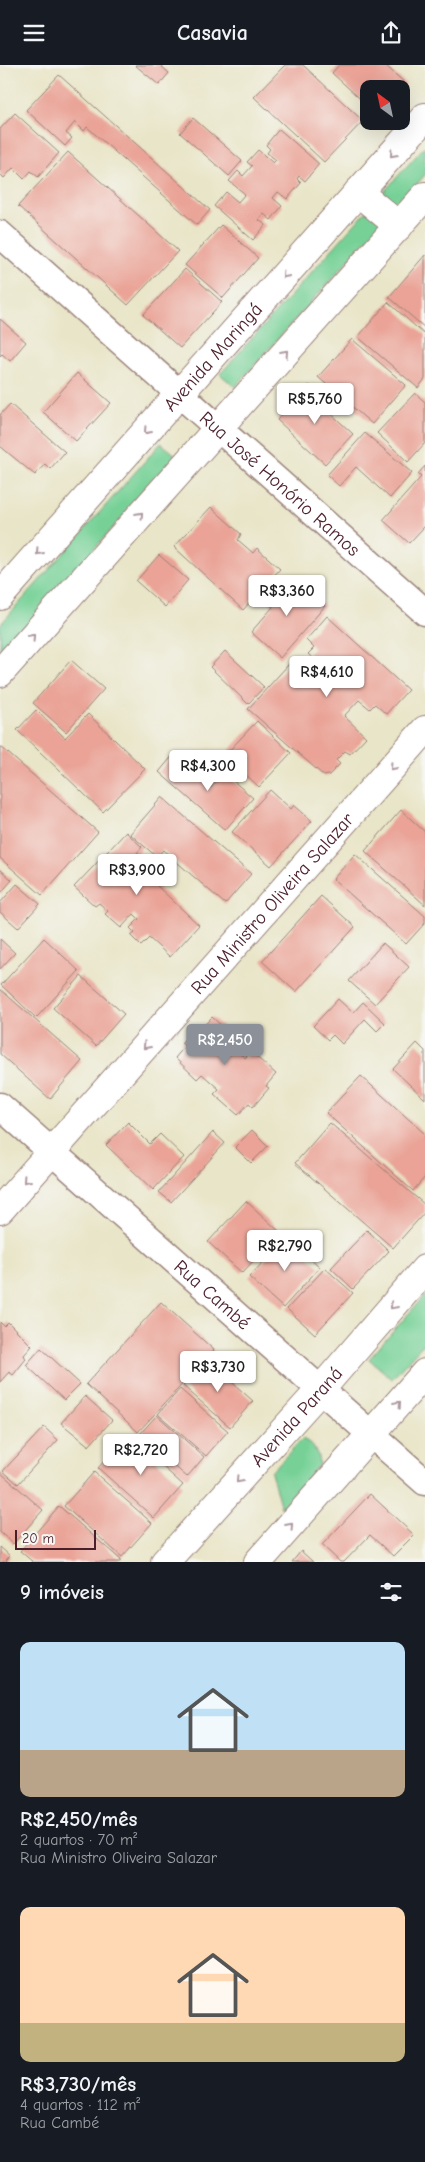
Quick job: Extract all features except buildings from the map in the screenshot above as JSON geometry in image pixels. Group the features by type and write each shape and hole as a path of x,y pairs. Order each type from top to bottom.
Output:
{"street":[{"name":"Avenida Maringá","path":"0,596 425,117"},
{"path":"358,192 399,226"},
{"path":"0,673 425,196"},
{"name":"Rua José Honório Ramos","path":"0,234 425,612"},
{"name":"Rua Ministro Oliveira Salazar","path":"0,1210 425,730"},
{"name":"Rua Cambé","path":"0,1106 425,1481"},
{"name":"Avenida Paraná","path":"165,1562 321,1389 425,1269"},
{"path":"258,1562 425,1373"}],"green space":[{"path":"425,146 425,175 235,387 220,374"},
{"path":"161,443 177,456 0,655 0,625"},
{"path":"425,1295 425,1342 392,1379 369,1359"},
{"path":"302,1439 315,1449 319,1465 281,1508 271,1472"}]}
